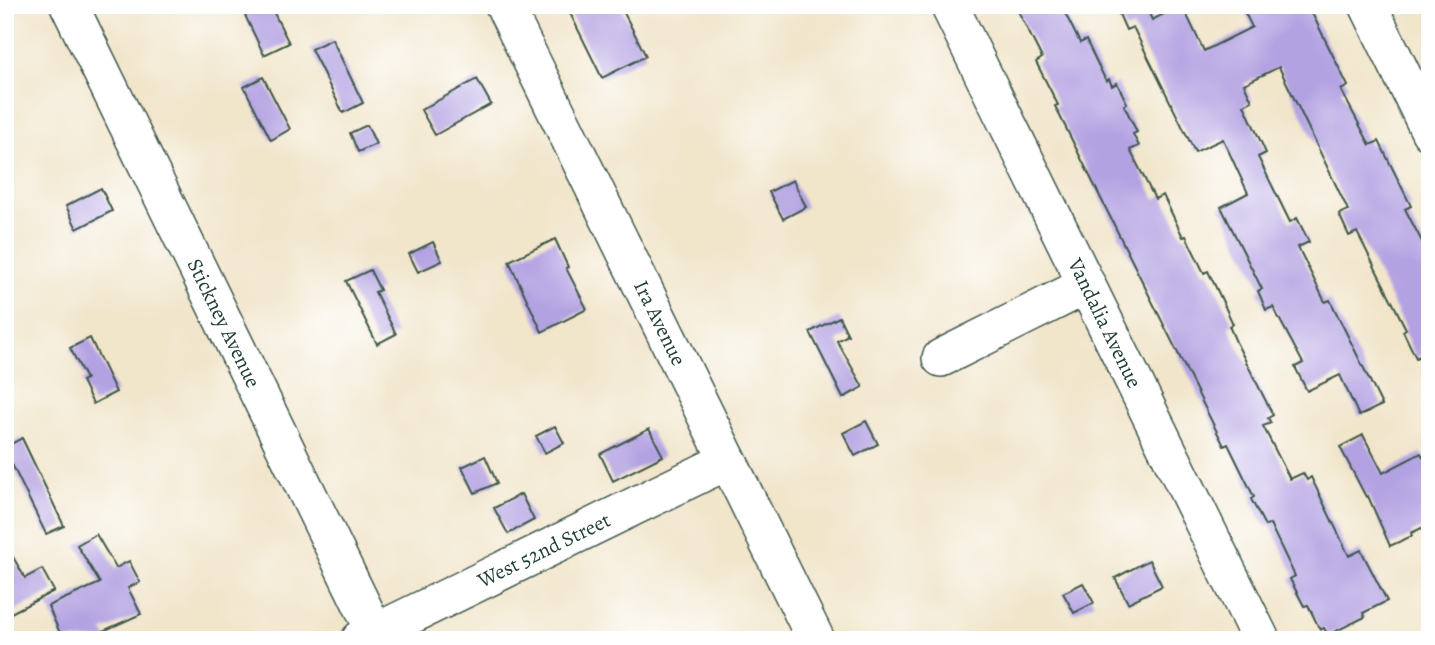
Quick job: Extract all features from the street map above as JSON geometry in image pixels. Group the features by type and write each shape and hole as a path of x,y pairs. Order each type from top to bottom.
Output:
{"street":[{"name":"Stickney Avenue","path":"69,5 371,637"},
{"name":"Ira Avenue","path":"504,5 816,640"},
{"name":"Vandalia Avenue","path":"949,5 1261,640"},
{"path":"1368,5 1430,132"},
{"path":"941,358 1087,285"},
{"name":"West 52nd Street","path":"371,637 727,461"}],"building":[{"path":"240,5 270,5 289,43 264,55"},
{"path":"566,5 620,5 646,56 602,78"},
{"path":"1015,5 1061,5 1080,43 1086,40 1106,81 1109,79 1112,86 1117,83 1137,132 1133,134 1139,146 1130,150 1155,199 1163,195 1204,273 1208,271 1233,324 1229,326 1236,342 1273,415 1268,418 1271,423 1263,426 1290,479 1303,473 1307,480 1311,477 1349,556 1361,550 1387,601 1363,613 1365,617 1328,635 1324,628 1320,630 1308,605 1304,606 1290,579 1295,576 1270,524 1265,526 1251,499 1254,497 1228,444 1224,446 1055,106 1058,105 1036,62 1042,58"},
{"path":"1115,5 1145,5 1152,20 1182,5 1204,51 1252,27 1241,5 1308,5 1348,86 1341,90 1370,145 1379,141 1411,206 1405,209 1430,257 1430,351 1416,358 1403,331 1406,329 1357,232 1349,236 1339,214 1348,210 1279,67 1244,84 1252,101 1244,105 1266,153 1258,157 1290,222 1297,218 1309,242 1298,247 1325,302 1330,300 1382,405 1359,416 1340,375 1307,391 1295,367 1303,363 1273,307 1266,310 1258,291 1262,289 1221,207 1248,193 1223,139 1195,152 1133,27 1126,30"},
{"path":"332,39 363,103 343,113 311,49"},
{"path":"263,77 290,129 271,140 244,87"},
{"path":"477,79 491,104 435,135 421,110"},
{"path":"367,125 376,144 358,152 350,133"},
{"path":"793,180 806,207 783,219 769,192"},
{"path":"101,188 112,211 77,229 66,206"},
{"path":"555,239 587,309 542,332 509,261"},
{"path":"433,242 442,261 418,272 409,254"},
{"path":"370,270 380,290 375,292 396,334 377,344 346,281"},
{"path":"839,317 848,335 837,341 863,387 843,398 810,332"},
{"path":"90,338 116,392 93,404 82,381 86,379 70,348"},
{"path":"866,421 878,444 855,456 843,433"},
{"path":"555,426 564,443 545,453 536,436"},
{"path":"649,429 663,456 613,481 600,454"},
{"path":"1363,435 1383,473 1421,453 1430,470 1430,524 1390,546 1368,496 1366,497 1340,447"},
{"path":"22,438 64,526 46,534 5,450 5,447"},
{"path":"485,456 497,483 475,493 462,467"},
{"path":"521,494 534,520 508,534 494,508"},
{"path":"96,534 116,568 129,561 140,582 128,588 141,614 103,631 108,640 63,640 48,606 100,583 77,545"},
{"path":"5,543 25,578 42,569 54,591 5,616"},
{"path":"1149,560 1162,586 1128,603 1115,578"},
{"path":"1083,583 1094,603 1074,613 1063,593"}]}
